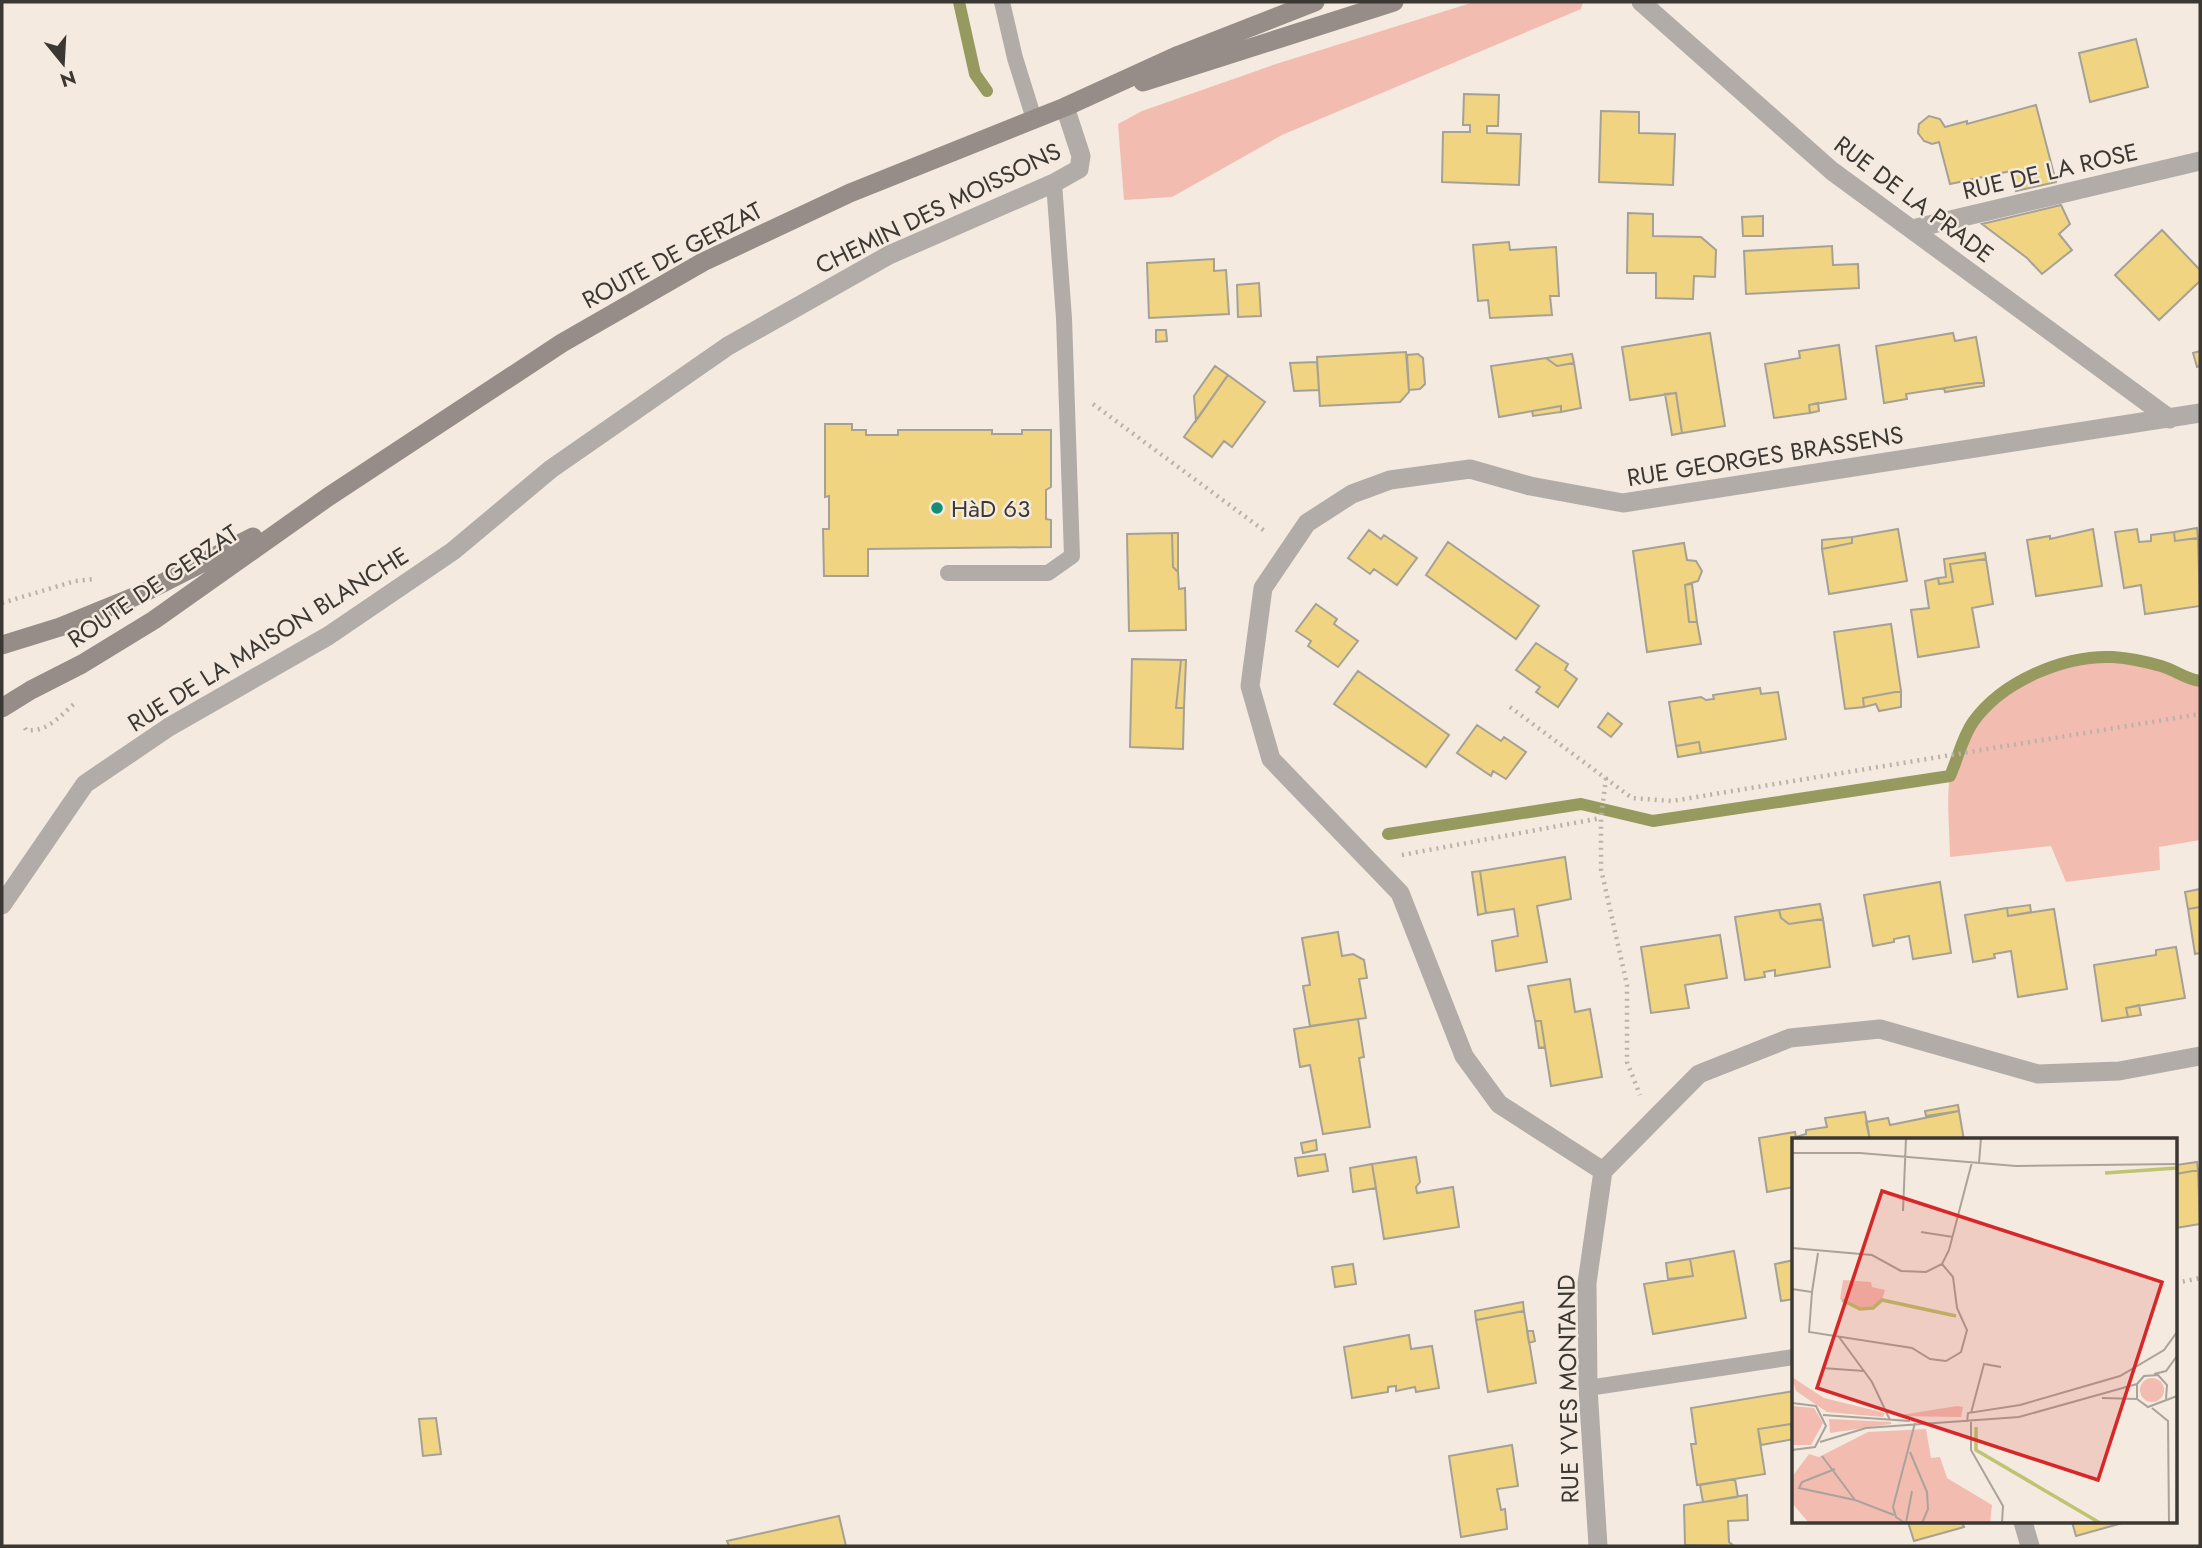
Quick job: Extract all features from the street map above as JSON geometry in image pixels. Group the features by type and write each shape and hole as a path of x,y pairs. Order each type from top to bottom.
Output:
{"main road":[{"name":"ROUTE DE GERZAT","path":"2,708 154,620 328,497 562,343 703,262 850,193 1065,107 1179,55 1315,2"},
{"name":"ROUTE DE GERZAT","path":"1065,107 1394,2"},
{"name":"ROUTE DE GERZAT","path":"2,645 60,627 141,594 328,497"}],"street":[{"name":"RUE DE LA PRADE","path":"1641,2 1832,171 2170,419"},
{"name":"CHEMIN DES MOISSONS","path":"727,346 889,254 1054,183 1079,169 1081,156 1065,107"},
{"name":"RUE DE LA ROSE","path":"1912,229 2200,161"},
{"name":"RUE DE LA MAISON BLANCHE","path":"2,905 85,784 169,727 328,636 453,551 551,469 727,346"},
{"name":"RUE GEORGES BRASSENS","path":"1603,1171 1499,1104 1464,1056 1400,893 1271,759 1250,687 1263,589 1307,523 1352,494 1390,480 1470,469 1530,486 1623,503 2200,413"},
{"path":"1603,1171 1699,1074 1790,1038 1880,1029 2038,1074 2119,1071 2200,1056"},
{"name":"RUE YVES MONTAND","path":"1598,1546 1588,1388 1587,1283 1603,1171"},
{"path":"2024,1524 2030,1546"}],"lane":[{"path":"1002,2 1015,58 1034,119"},
{"path":"948,573 1048,573 1072,556 1066,384 1054,183"},
{"path":"1588,1388 1792,1357"}],"path":[{"path":"1066,384 1289,550"},
{"path":"1510,708 1632,798 1672,801 2200,714"},
{"path":"1606,778 1602,812 1601,869 1627,985 1627,1062 1653,1121"},
{"path":"1368,861 1602,812"},
{"path":"2178,1283 2200,1278"}],"shaded area":[{"path":"1474,2 1583,2 1581,9 1282,135 1172,197 1124,200 1118,124 1142,111 1276,64"},
{"path":"2114,657 2161,666 2200,681 2200,840 2159,847 2160,870 2066,882 2051,846 1950,857 1948,805 1951,774 1968,733 1982,712 1999,696 2040,673 2088,660"}],"building":[{"path":"2136,39 2148,87 2090,102 2079,53"},
{"path":"1464,94 1499,95 1498,126 1487,126 1487,133 1521,134 1519,185 1442,182 1443,132 1470,132 1470,125 1463,125"},
{"path":"2036,105 2056,182 2016,191 2011,171 1950,184 1939,142 1932,144 1924,141 1918,133 1919,124 1929,116 1940,119 1945,127 1967,121 1967,124"},
{"path":"1601,111 1639,112 1639,133 1675,134 1673,185 1599,182"},
{"path":"2061,205 2070,224 2059,234 2072,250 2042,274 2027,258 1982,224"},
{"path":"1628,213 1653,214 1653,236 1701,237 1716,250 1715,277 1694,276 1693,299 1656,298 1656,273 1627,273"},
{"path":"1763,216 1763,236 1743,236 1742,217"},
{"path":"2162,230 2200,270 2200,281 2159,320 2115,275"},
{"path":"1509,242 1510,250 1556,247 1559,296 1550,296 1552,315 1490,318 1488,300 1478,301 1473,245"},
{"path":"1832,246 1833,265 1858,264 1859,288 1746,294 1744,251"},
{"path":"1214,259 1214,271 1226,270 1229,314 1149,318 1147,263"},
{"path":"1259,283 1261,316 1238,317 1237,285"},
{"path":"1156,330 1166,330 1167,341 1156,342"},
{"path":"1710,333 1725,426 1682,433 1676,393 1630,400 1622,347"},
{"path":"1953,333 1955,341 1976,337 1984,382 1906,394 1907,399 1884,403 1876,346"},
{"path":"1839,345 1846,399 1809,405 1810,413 1774,418 1765,364 1800,358 1799,351"},
{"path":"2200,351 2200,366 2197,367 2193,353"},
{"path":"1406,352 1409,392 1400,402 1320,406 1317,357"},
{"path":"1418,354 1423,358 1425,384 1420,389 1409,390 1407,355"},
{"path":"1572,354 1574,363 1557,366 1546,358"},
{"path":"1546,358 1557,366 1574,363 1581,408 1561,412 1561,406 1499,417 1491,366"},
{"path":"1317,362 1319,390 1294,391 1290,363"},
{"path":"1215,366 1228,375 1196,421 1194,396"},
{"path":"1228,375 1265,402 1232,447 1224,441 1212,457 1184,437"},
{"path":"1984,382 1984,386 1945,392 1944,388"},
{"path":"1676,393 1682,433 1672,435 1665,394"},
{"path":"1818,403 1819,411 1810,413 1809,405"},
{"path":"1561,406 1561,412 1533,416 1532,411"},
{"name":"HàD 63","path":"825,424 852,424 852,430 866,430 866,435 898,435 898,430 992,430 992,434 1022,434 1022,430 1051,430 1051,487 1046,490 1046,519 1051,520 1051,547 868,549 868,576 824,576 823,529 829,529 829,496 825,497"},
{"path":"2197,528 2198,538 2175,541 2174,532"},
{"path":"1898,529 1907,581 1829,594 1822,549 1852,543 1852,537"},
{"path":"2093,529 2102,586 2036,596 2027,540 2050,536 2050,539"},
{"path":"2137,529 2139,542 2151,541 2151,535 2174,532 2175,541 2198,538 2200,606 2145,614 2141,585 2124,588 2115,532"},
{"path":"1369,530 1381,539 1384,535 1417,558 1397,585 1374,569 1370,574 1348,558"},
{"path":"1172,533 1173,567 1178,572 1179,589 1185,588 1186,630 1129,631 1127,534"},
{"path":"1172,533 1178,533 1178,572 1173,567"},
{"path":"1852,537 1852,543 1822,549 1822,540"},
{"path":"1448,542 1539,606 1516,639 1426,575"},
{"path":"1684,543 1687,560 1696,561 1702,571 1698,581 1685,585 1689,622 1697,622 1701,644 1647,652 1633,551"},
{"path":"1985,553 1986,559 1950,564 1953,582 1939,584 1938,578 1946,577 1944,559"},
{"path":"1986,559 1993,604 1972,608 1979,647 1918,657 1911,610 1929,608 1925,581 1938,578 1939,584 1953,582 1950,564"},
{"path":"1692,584 1697,622 1689,622 1685,585"},
{"path":"1316,604 1337,619 1334,624 1358,641 1338,667 1308,646 1311,641 1296,631"},
{"path":"1891,624 1901,691 1863,698 1864,707 1845,709 1834,632"},
{"path":"1536,643 1568,664 1565,670 1577,679 1558,707 1536,692 1540,687 1516,670"},
{"path":"1132,659 1181,660 1176,708 1184,708 1183,749 1130,747"},
{"path":"1181,660 1186,660 1184,708 1176,708"},
{"path":"1358,671 1449,735 1426,767 1334,704"},
{"path":"1760,688 1761,694 1778,692 1786,739 1701,753 1699,742 1676,746 1669,702 1701,697 1706,700 1714,699 1713,695"},
{"path":"1901,691 1901,707 1879,711 1876,704 1864,707 1863,698"},
{"path":"1608,713 1622,724 1611,737 1598,727"},
{"path":"1477,725 1501,741 1504,737 1526,752 1506,779 1493,771 1491,776 1457,753"},
{"path":"1699,742 1701,753 1678,757 1676,746"},
{"path":"1565,857 1571,899 1537,906 1547,962 1496,971 1492,941 1518,936 1514,909 1486,913 1480,871"},
{"path":"1480,871 1486,913 1478,915 1472,872"},
{"path":"1940,882 1951,953 1913,959 1909,936 1873,946 1864,895"},
{"path":"2200,889 2200,907 2188,909 2185,892"},
{"path":"1820,904 1823,919 1789,924 1781,918 1779,910"},
{"path":"2030,905 2031,912 2008,916 2007,908"},
{"path":"2200,907 2200,953 2195,954 2188,909"},
{"path":"2007,908 2008,916 2054,909 2067,989 2018,997 2011,951 1994,954 1995,958 1973,962 1965,915"},
{"path":"1779,910 1781,918 1789,924 1823,919 1830,967 1775,976 1775,970 1764,972 1765,977 1745,980 1735,917"},
{"path":"1338,932 1342,956 1353,954 1364,960 1367,978 1359,979 1366,1018 1310,1026 1303,986 1310,985 1302,938"},
{"path":"1720,935 1727,978 1685,985 1689,1008 1651,1013 1641,947"},
{"path":"2176,947 2185,998 2126,1008 2128,1017 2102,1021 2094,965 2156,955 2156,950"},
{"path":"1570,979 1575,1012 1590,1009 1602,1077 1551,1086 1541,1021 1535,1021 1528,986"},
{"path":"2139,1005 2141,1015 2128,1017 2126,1008"},
{"path":"1358,1019 1364,1057 1359,1058 1370,1127 1323,1134 1310,1065 1300,1067 1294,1029"},
{"path":"1535,1021 1541,1021 1545,1047 1539,1048"},
{"path":"1958,1105 1959,1111 1926,1116 1925,1111"},
{"path":"1959,1111 1964,1138 1870,1138 1866,1122 1888,1118 1890,1125"},
{"path":"1865,1112 1870,1138 1792,1138 1792,1187 1767,1192 1759,1138 1795,1132 1796,1137 1806,1134 1806,1130 1827,1127 1825,1118"},
{"path":"1316,1140 1317,1150 1303,1153 1301,1143"},
{"path":"1325,1154 1328,1171 1298,1176 1295,1158"},
{"path":"1416,1157 1420,1182 1416,1187 1417,1193 1453,1187 1459,1227 1384,1239 1372,1164"},
{"path":"2197,1162 2198,1170 2178,1174 2178,1165"},
{"path":"1372,1164 1376,1188 1353,1192 1350,1168"},
{"path":"2198,1170 2200,1224 2178,1228 2178,1174"},
{"path":"1734,1251 1746,1318 1653,1334 1644,1284 1693,1276 1690,1259"},
{"path":"1690,1259 1693,1276 1668,1279 1666,1263"},
{"path":"1792,1260 1792,1299 1781,1301 1775,1264"},
{"path":"1353,1264 1356,1284 1335,1287 1332,1267"},
{"path":"1523,1302 1524,1311 1476,1320 1475,1311"},
{"path":"1524,1311 1536,1383 1488,1392 1476,1320"},
{"path":"1527,1331 1533,1331 1535,1341 1529,1343"},
{"path":"1409,1335 1411,1349 1432,1346 1439,1388 1416,1392 1415,1387 1396,1391 1396,1386 1388,1387 1388,1392 1352,1398 1344,1347"},
{"path":"1792,1391 1792,1429 1791,1424 1758,1429 1765,1474 1697,1485 1691,1444 1696,1444 1691,1408"},
{"path":"436,1418 441,1454 423,1456 419,1419"},
{"path":"1791,1424 1792,1439 1761,1445 1758,1429"},
{"path":"1512,1445 1518,1486 1497,1489 1501,1510 1505,1509 1507,1529 1461,1537 1449,1456"},
{"path":"1735,1479 1738,1497 1703,1502 1700,1485"},
{"path":"1747,1495 1748,1520 1728,1521 1729,1542 1734,1546 1685,1545 1684,1505"},
{"path":"839,1516 846,1546 729,1546 727,1541"},
{"path":"1909,1524 1963,1524 1964,1527 1914,1541"},
{"path":"2073,1524 2119,1524 2076,1536"}],"waterway":[{"path":"959,2 975,74 987,91"},
{"path":"1388,834 1581,804 1653,821 1950,776 1969,728 1985,707 2000,694 2036,673 2075,661 2119,658 2161,666 2200,681"}],"place":[{"name":"HàD 63","path":"937,508"}]}
